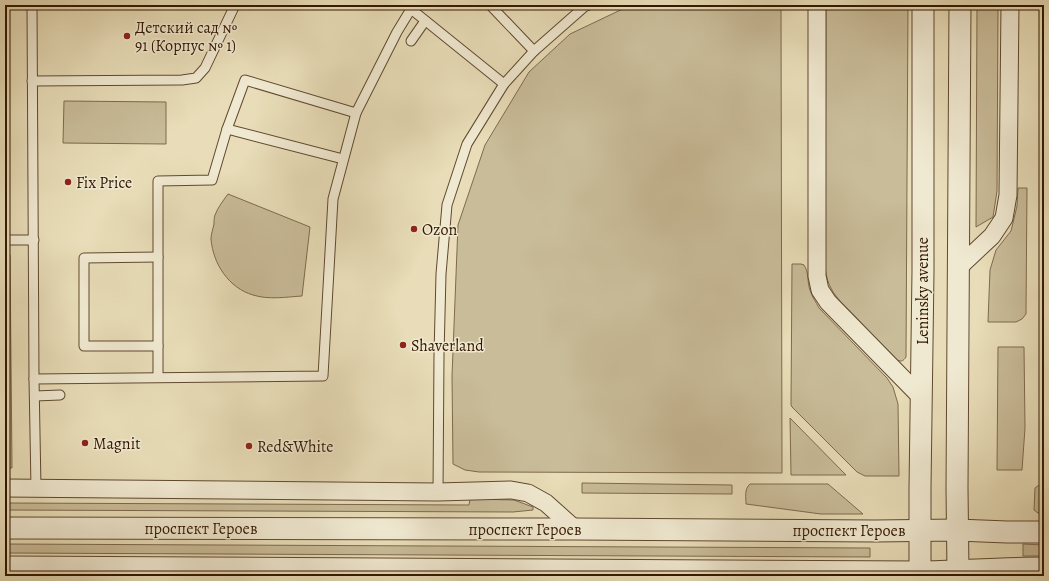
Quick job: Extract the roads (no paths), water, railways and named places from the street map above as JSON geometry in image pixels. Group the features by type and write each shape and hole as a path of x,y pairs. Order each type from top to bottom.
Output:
{"street":[{"path":"818,5 817,276 820,290 828,302 921,397"},
{"name":"Leninsky avenue","path":"920,574 923,271 923,5"},
{"path":"958,574 957,488 960,5"},
{"path":"959,267 992,236 1004,218 1007,203 1010,5"},
{"path":"5,488 438,492 511,490 528,493 546,503 575,529"},
{"name":"проспект Героев","path":"5,528 957,530 1044,532"},
{"path":"5,567 797,574 958,574 1006,568 1044,568"}],"lane":[{"path":"32,5 36,488"},
{"path":"32,81 182,80 196,78 205,68 235,5"},
{"path":"490,5 534,51"},
{"path":"438,492 438,355 441,274 447,205 467,144 504,84 534,51 584,7 589,5"},
{"path":"34,379 323,376 333,199 356,113 409,7 504,84"},
{"path":"411,41 425,21"},
{"path":"158,377 158,181 212,180 226,129 245,80 356,113"},
{"path":"226,129 344,159"},
{"path":"5,240 34,240"},
{"path":"158,257 84,258 84,346 158,346"},
{"path":"35,396 60,395"}],"place":[{"name":"Детский сад № 91 (Корпус № 1)","path":"127,36"},
{"name":"Fix Price","path":"68,182"},
{"name":"Ozon","path":"414,229"},
{"name":"Shaverland","path":"403,345"},
{"name":"Magnit","path":"85,443"},
{"name":"Red&White","path":"249,446"}]}
